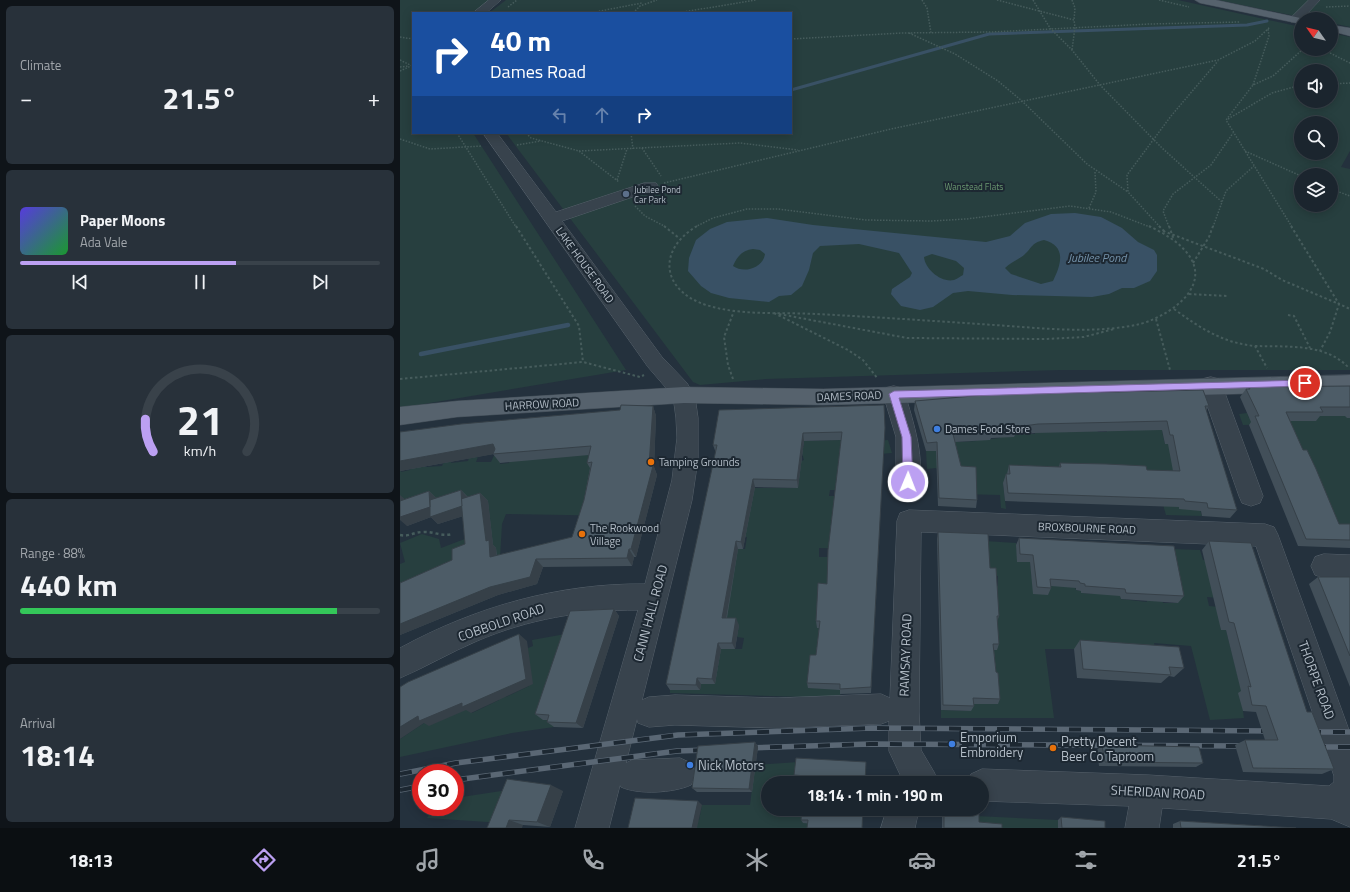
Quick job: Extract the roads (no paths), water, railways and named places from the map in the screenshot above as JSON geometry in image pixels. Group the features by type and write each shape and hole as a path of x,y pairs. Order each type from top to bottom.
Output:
{"main road":[{"path":"1200,0 1294,20"},
{"path":"1338,29 1350,32"},
{"name":"DAMES ROAD","path":"684,395 823,397 888,389 1350,383"},
{"name":"HARROW ROAD","path":"400,416 457,409 684,395"}],"street":[{"path":"480,12 496,0"},
{"path":"1308,12 1318,3"},
{"name":"LAKE HOUSE ROAD","path":"491,134 655,362 684,395"},
{"path":"552,220 601,201 650,186"},
{"path":"1211,385 1251,496"},
{"path":"888,389 907,437 908,482"},
{"name":"CANN HALL ROAD","path":"592,828 655,597 683,480 689,448 689,429 684,395"},
{"name":"BROXBOURNE ROAD","path":"909,521 1265,535"},
{"name":"RAMSAY ROAD","path":"909,521 904,712 905,751 911,766 918,776"},
{"name":"THORPE ROAD","path":"1265,535 1350,776 1350,790 1342,807"},
{"path":"1324,566 1350,566"},
{"name":"COBBOLD ROAD","path":"400,664 416,654 481,626 540,607 598,598 655,597"},
{"path":"649,712 675,710 777,713 881,709"},
{"path":"632,776 680,774"},
{"name":"SHERIDAN ROAD","path":"989,785 1148,791 1342,807"},
{"path":"1142,828 1148,791"},
{"path":"898,828 901,816"}],"water":[{"name":"Jubilee Pond","path":"1075,213 1101,217 1122,228 1138,242 1154,250 1157,255 1157,271 1150,281 1134,288 1122,288 1109,294 1092,297 1012,295 968,291 953,293 933,307 920,310 901,306 891,294 892,289 910,277 912,273 899,253 859,244 820,246 813,253 809,270 802,286 791,295 779,296 769,302 729,298 711,293 701,286 688,271 689,258 696,240 710,229 727,222 767,218 813,225 986,242 1010,236 1025,223 1051,214","holes":["1044,240 1051,243 1059,251 1060,263 1053,281 1041,284 1011,274 1005,268 1024,255 1034,244","753,249 760,250 765,254 761,263 747,269 733,266 736,259 741,254","932,254 956,261 964,268 963,275 954,280 939,277 927,266 924,257"]}],"waterway":[{"path":"792,90 989,34 1247,25 1267,21"},
{"path":"421,354 568,325"}],"railway":[{"path":"400,774 456,763 678,735 871,728 1273,731"},
{"path":"1309,732 1350,732"},
{"path":"746,748 870,744 1246,746"},
{"path":"1314,747 1350,747"},
{"path":"464,779 677,751 708,750"},
{"path":"400,790 412,788"}],"place":[{"name":"Jubilee Pond Car Park","path":"626,194"},
{"name":"Dames Food Store","path":"937,429"},
{"name":"Tamping Grounds","path":"651,462"},
{"name":"The Rookwood Village","path":"582,534"},
{"name":"Emporium Embroidery","path":"952,744"},
{"name":"Pretty Decent Beer Co Taproom","path":"1053,748"},
{"name":"Nick Motors","path":"690,765"}],"park label":[{"name":"Wanstead Flats","path":"974,186"}]}
